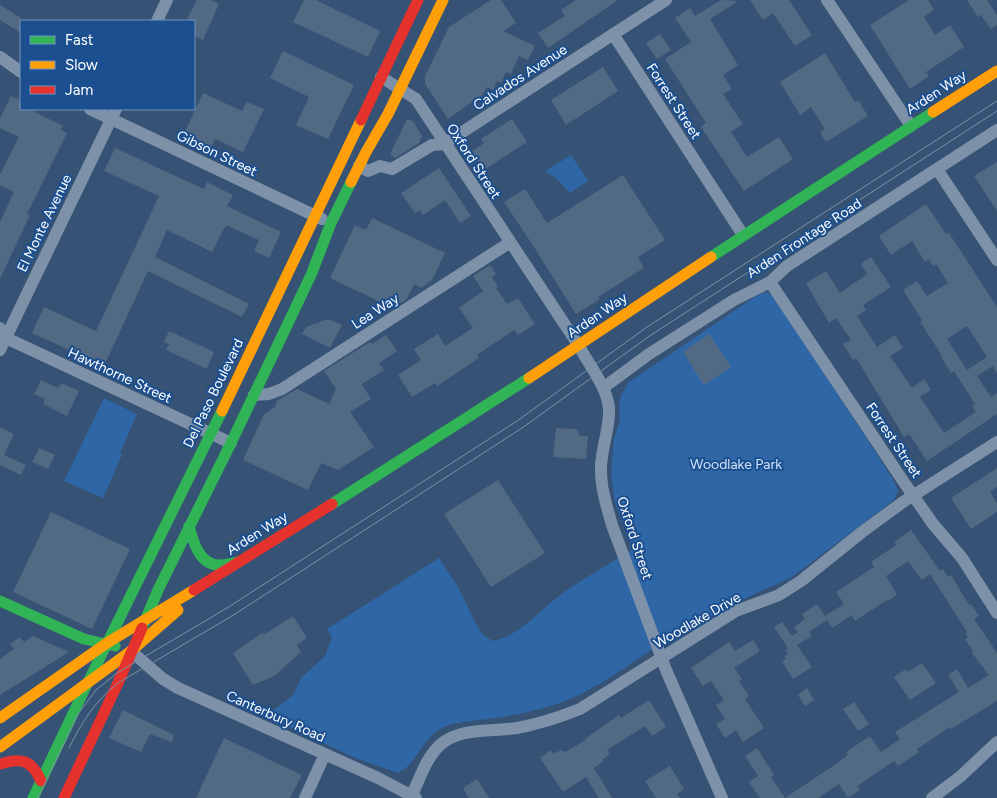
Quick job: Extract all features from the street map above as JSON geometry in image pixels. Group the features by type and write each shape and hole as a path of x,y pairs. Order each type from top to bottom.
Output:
{"main road":[{"name":"Del Paso Boulevard","path":"33,798 107,643 211,435 418,0"},
{"path":"64,798 118,683 145,619 311,275 331,223 400,89 443,0"},
{"name":"Arden Way","path":"0,718 107,643 375,478 579,346 743,235 997,70"},
{"path":"189,526 194,544 209,562 217,565 238,562"},
{"name":"Arden Way","path":"0,747 131,651 211,580"},
{"path":"0,601 84,639 107,643 131,651"},
{"path":"0,764 14,760 25,762 34,768 41,780"}],"street":[{"path":"157,20 167,0"},
{"name":"Calvados Avenue","path":"359,166 368,170 380,166 392,169 432,145 444,144 666,0"},
{"path":"827,0 911,126"},
{"name":"Forrest Street","path":"613,34 743,235"},
{"path":"0,57 20,71"},
{"name":"Oxford Street","path":"381,77 416,99 509,243 579,346 604,388 608,407 609,427 601,458 603,488 612,525 661,658 722,798"},
{"name":"Gibson Street","path":"95,110 113,114 331,223"},
{"name":"El Monte Avenue","path":"0,350 3,333 113,114"},
{"name":"Arden Frontage Road","path":"604,388 649,354 734,300 770,282 787,266 997,130"},
{"path":"937,169 997,260"},
{"name":"Lea Way","path":"254,395 269,394 282,389 509,243"},
{"name":"Forrest Street","path":"770,282 933,524 962,558 997,613"},
{"name":"Hawthorne Street","path":"3,333 231,443"},
{"name":"Woodlake Drive","path":"414,796 434,752 441,744 452,737 518,728 580,710 736,611 779,595 802,581 862,532 914,495 997,442"},
{"name":"Canterbury Road","path":"131,651 164,680 178,688 414,796"},
{"path":"932,798 961,776 997,742"},
{"path":"305,798 325,754"}],"green space":[{"path":"571,155 588,181 570,193 557,179 545,171"},
{"name":"Woodlake Park","path":"767,292 776,298 892,478 898,490 895,499 792,577 722,609 681,635 672,636 599,684 569,700 537,710 504,717 458,723 442,728 434,733 411,763 398,773 353,757 269,717 270,713 293,695 301,678 325,656 332,637 327,629 439,558 458,587 483,635 493,641 513,633 580,581 633,549 615,502 611,473 614,439 620,420 619,406 621,395 629,382 756,296"},
{"path":"104,398 137,414 103,498 64,481"}],"building":[{"path":"197,0 211,0 219,4 203,40 195,36 195,20 187,20"},
{"path":"304,0 316,0 380,31 368,57 293,22"},
{"path":"491,0 501,0 516,23 503,31 535,46 528,60 519,56 511,74 506,72 501,83 497,81 493,90 487,87 482,95 448,119 425,84 425,76 449,27"},
{"path":"576,0 618,0 548,48 538,33 565,16 561,10"},
{"path":"721,0 738,1 710,19 738,65 723,75 732,89 723,94 743,124 731,132 747,157 779,137 793,159 744,191 701,127 706,123 665,59 691,42 675,18 690,8 695,16"},
{"path":"750,0 789,0 812,35 795,46 773,13 763,20"},
{"path":"909,0 928,0 934,10 924,17 935,35 950,25 964,47 926,72 929,76 910,89 870,25"},
{"path":"967,0 987,0 997,15 997,25 991,29 981,15 978,17"},
{"path":"0,5 21,18 20,32 0,20"},
{"path":"660,34 671,50 657,59 646,43"},
{"path":"283,51 354,85 328,139 296,125 309,97 270,78"},
{"path":"825,53 855,102 858,100 868,116 826,142 820,132 825,129 811,107 800,115 780,82"},
{"path":"603,67 618,91 566,125 551,100"},
{"path":"203,93 242,111 247,102 264,109 243,152 215,139 210,149 183,136"},
{"path":"11,96 20,100 20,110 31,110 63,126 61,130 67,133 27,214 30,215 0,279 0,222 14,192 0,185 0,175 19,137 0,128 0,118"},
{"path":"407,119 413,121 422,136 419,143 395,158 390,154"},
{"path":"512,119 527,142 484,170 472,151 484,143 481,139"},
{"path":"115,148 204,189 207,182 233,195 227,206 281,232 269,258 254,251 259,240 226,225 212,252 167,230 155,257 249,304 242,317 148,271 104,366 32,333 44,307 96,331 159,196 104,171"},
{"path":"997,162 997,211 974,176"},
{"path":"439,168 471,216 460,223 445,200 423,215 420,210 415,213 401,193"},
{"path":"623,175 665,240 638,257 644,268 598,297 600,299 576,314 504,202 525,189 547,223"},
{"path":"926,204 946,234 949,233 997,307 997,373 993,366 977,376 991,397 997,393 997,414 927,461 909,434 904,437 856,358 853,360 843,344 851,340 836,318 829,323 806,283 826,271 840,293 867,274 861,264 871,257 891,287 863,305 866,310 857,316 877,347 895,335 903,348 890,356 912,388 924,379 931,390 920,397 944,433 976,412 972,406 975,404 954,371 951,373 903,290 917,281 927,296 948,283 936,264 933,266 929,259 925,262 912,241 891,255 879,236","holes":["967,326 987,357 967,370 947,339"]},
{"path":"372,218 445,253 432,280 421,288 414,284 407,299 401,303 396,301 393,308 330,278 355,225 366,230"},
{"path":"490,265 496,274 492,277 498,287 496,288 507,304 518,298 535,324 518,335 514,330 477,355 479,358 437,386 435,383 412,397 398,375 421,360 414,349 438,334 445,346 473,328 459,308 483,291 473,276"},
{"path":"328,319 342,325 330,348 302,334 306,327"},
{"path":"169,331 214,352 207,369 166,350 169,344 164,342"},
{"path":"709,334 731,367 704,385 683,352"},
{"path":"386,335 397,351 379,363 384,370 362,384 371,399 350,412 374,447 338,470 321,463 308,490 243,460 264,414 275,407 277,401 297,389 329,404 336,389 324,371 370,342 372,344"},
{"path":"41,380 58,388 62,383 79,391 67,416 43,404 45,399 34,394"},
{"path":"0,427 14,434 4,455 26,465 21,475 0,465"},
{"path":"556,428 577,429 580,436 588,436 586,459 553,457"},
{"path":"39,448 55,455 48,469 32,462"},
{"path":"997,468 997,487 990,492 997,503 997,512 971,529 951,498"},
{"path":"498,480 545,553 491,587 444,514"},
{"path":"51,512 130,549 92,629 13,592"},
{"path":"911,530 940,571 943,569 948,577 951,575 969,605 971,604 979,616 974,619 997,653 997,701 951,729 950,727 917,749 919,752 898,766 894,761 857,786 860,790 848,798 839,784 818,798 785,798 833,766 848,755 846,752 870,736 881,752 900,739 895,732 959,692 948,675 957,669 968,688 989,675 972,653 973,651 965,639 968,637 967,632 930,574 922,580 908,561 886,576 897,595 855,621 852,615 832,628 827,620 809,632 812,636 797,645 812,667 793,679 782,662 786,659 784,656 788,654 786,650 788,648 774,627 782,622 792,636 798,632 794,627 805,619 802,614 817,604 825,616 844,604 836,592 874,567 871,562 896,545 894,542"},
{"path":"293,616 307,638 297,645 301,652 274,676 253,685 233,653 262,633 265,634"},
{"path":"33,636 69,652 0,695 0,659 14,649 10,644 20,637 24,642"},
{"path":"753,640 760,651 734,668 742,679 739,681 749,696 745,699 764,728 743,742 736,730 725,738 716,724 725,719 716,705 724,700 711,681 703,686 691,668 729,642 735,651"},
{"path":"922,663 936,683 910,700 894,677 906,669 908,672"},
{"path":"807,688 814,700 805,706 798,695"},
{"path":"649,700 666,727 652,736 645,726 607,750 610,754 594,768 612,798 599,798 586,777 563,792 540,758 551,750 553,754 561,750 565,752 586,740 619,715 621,718"},
{"path":"854,702 869,724 858,731 843,709"},
{"path":"123,710 174,735 172,742 150,734 141,752 109,738"},
{"path":"224,738 302,775 290,798 196,798"},
{"path":"757,748 774,775 771,777 785,798 760,798 749,782 758,776 745,756"},
{"path":"670,766 684,789 677,794 680,798 656,798 645,781"},
{"path":"477,779 489,798 469,798 463,788"}],"tram line":[{"path":"38,798 78,714 96,690 117,673 227,608 517,421 647,327 997,101"},
{"path":"69,748 90,712 102,697 118,683 232,616 522,428 651,335 997,111"}],"traffic: fast":[{"path":"711,257 933,112"},
{"path":"142,628 158,590 311,275 331,223 351,182"},
{"path":"332,504 529,378"},
{"path":"33,798 222,411"},
{"path":"189,526 198,551 206,561 218,565 238,562"},
{"path":"0,601 84,639 115,646"}],"traffic: slow":[{"path":"351,182 388,114 443,0"},
{"path":"933,112 997,71"},
{"path":"222,411 361,120"},
{"path":"529,378 711,257"},
{"path":"0,718 107,643 194,590"},
{"path":"0,747 131,651 178,610"}],"traffic: jam":[{"path":"361,120 418,0"},
{"path":"194,590 332,504"},
{"path":"64,798 142,628"},
{"path":"0,764 14,761 25,762 34,768 41,781"}]}
